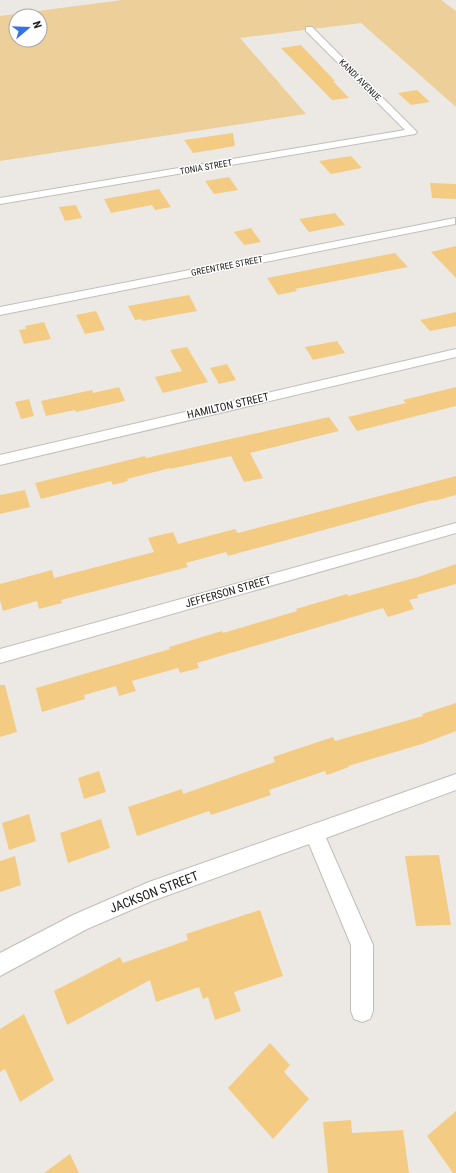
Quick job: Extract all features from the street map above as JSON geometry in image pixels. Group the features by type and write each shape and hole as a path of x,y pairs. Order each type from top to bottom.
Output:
{"street":[{"name":"KANDI AVENUE","path":"309,29 412,132"},
{"name":"TONIA STREET","path":"0,201 412,132"},
{"name":"GREENTREE STREET","path":"0,311 455,221"},
{"name":"HAMILTON STREET","path":"0,460 456,353"},
{"name":"JEFFERSON STREET","path":"0,656 456,528"},
{"name":"JACKSON STREET","path":"0,964 80,922 142,895 456,782"},
{"path":"314,832 362,945 362,1012"}],"shaded area":[{"path":"122,0 441,0 456,11 456,107 361,23 240,38 306,114 0,161 0,16 8,15 8,48 48,48 48,10"}],"building":[{"path":"301,45 349,98 332,100 281,48"},
{"path":"417,90 430,102 411,105 398,93"},
{"path":"233,133 235,146 193,153 184,140"},
{"path":"351,156 362,168 331,174 319,161"},
{"path":"229,177 238,190 214,194 205,181"},
{"path":"430,183 456,184 456,199 432,198"},
{"path":"159,189 171,207 155,210 152,205 111,213 104,199"},
{"path":"76,205 82,218 65,221 59,207"},
{"path":"335,213 345,225 309,232 299,219"},
{"path":"251,228 261,242 244,245 234,232"},
{"path":"456,246 456,278 431,252"},
{"path":"395,253 408,267 295,289 297,291 278,295 267,278"},
{"path":"189,295 197,311 143,321 141,319 135,320 128,306"},
{"path":"96,311 105,330 85,334 76,315"},
{"path":"456,312 456,326 430,331 420,320"},
{"path":"44,322 51,339 24,344 19,330 26,329 25,326"},
{"path":"337,341 345,353 313,360 305,347"},
{"path":"187,347 208,382 163,393 155,377 182,371 170,350"},
{"path":"227,364 236,380 219,384 210,368"},
{"path":"119,387 125,401 76,412 75,410 46,416 41,401 92,390 93,393"},
{"path":"456,387 456,406 357,431 348,417 406,403 403,400"},
{"path":"29,399 34,416 21,419 15,402"},
{"path":"329,417 339,431 250,453 263,478 244,482 231,456 170,468 127,479 128,481 113,485 111,481 41,499 35,483 145,456 146,458"},
{"path":"456,476 456,495 228,556 226,552 186,563 188,567 61,600 62,603 39,609 37,601 3,611 0,600 0,584 52,570 54,578 154,552 148,538 173,532 178,544 235,529 238,533"},
{"path":"25,490 30,507 0,514 0,495"},
{"path":"456,564 456,584 417,595 418,598 409,600 414,609 388,617 383,608 197,663 199,668 180,673 178,668 132,681 136,691 119,696 116,686 84,695 85,699 42,712 36,688 170,649 169,647 222,631 223,633 297,611 296,609 347,594 348,596 418,577"},
{"path":"0,685 5,685 17,732 0,737"},
{"path":"456,703 456,731 422,744 348,766 349,767 327,775 325,771 269,790 271,795 211,815 209,811 137,836 128,807 182,789 183,794 275,762 273,757 333,737 335,741 423,716 422,714"},
{"path":"99,771 106,792 84,799 78,778"},
{"path":"29,814 36,841 9,850 2,823"},
{"path":"101,819 110,848 68,863 60,833"},
{"path":"439,855 451,925 416,926 405,856"},
{"path":"15,856 21,885 0,892 0,861"},
{"path":"260,910 283,976 234,992 241,1011 215,1020 208,997 203,999 199,987 156,1002 150,980 67,1025 54,991 120,957 123,963 188,940 186,934"},
{"path":"24,1014 54,1080 20,1102 5,1069 0,1072 0,1029"},
{"path":"270,1043 290,1065 284,1072 309,1099 273,1139 228,1088"},
{"path":"456,1111 456,1173 453,1173 427,1136"},
{"path":"351,1120 352,1133 403,1130 409,1173 328,1173 323,1122"},
{"path":"70,1154 79,1173 44,1173"}]}
